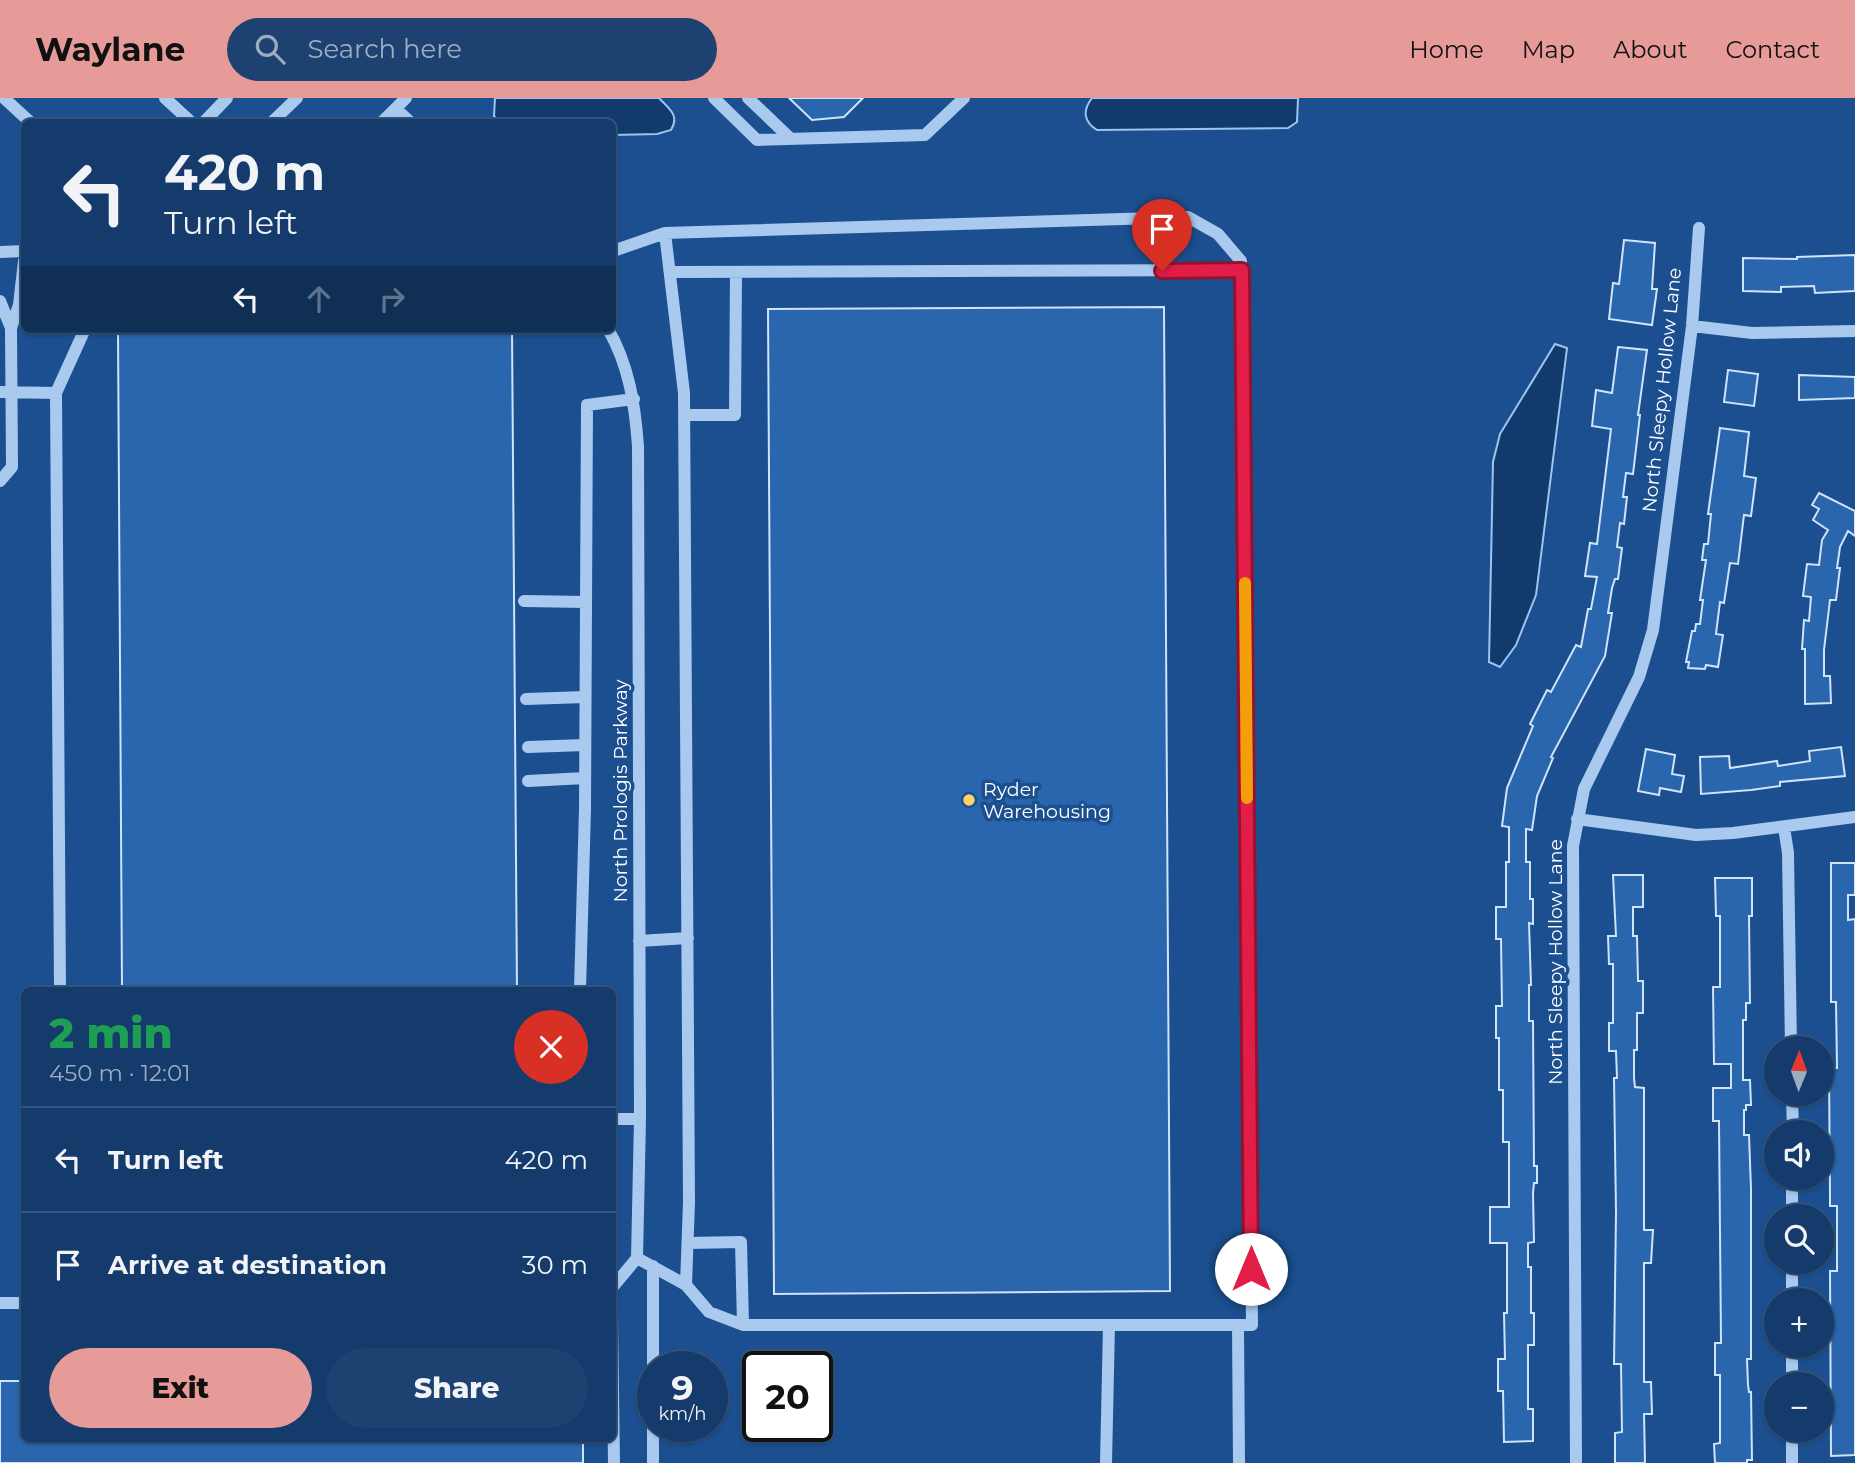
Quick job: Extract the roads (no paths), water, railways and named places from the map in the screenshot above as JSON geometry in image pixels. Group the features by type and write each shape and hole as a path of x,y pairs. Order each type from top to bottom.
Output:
{"street":[{"path":"5,98 27,119"},
{"path":"165,98 188,119"},
{"path":"207,119 227,98"},
{"path":"275,119 297,98"},
{"path":"385,119 406,98"},
{"path":"713,98 757,140 926,135 964,98"},
{"path":"748,98 791,139"},
{"path":"396,109 407,119"},
{"path":"616,250 666,233 1188,218 1218,234 1241,261 1252,1325 743,1325 709,1312 686,1284 637,1258 616,1283"},
{"name":"North Sleepy Hollow Lane","path":"1576,1463 1573,846 1584,789 1639,677 1653,630 1692,326 1699,228"},
{"path":"666,233 684,393 688,938 686,1284"},
{"path":"0,252 21,251"},
{"path":"670,272 1242,270"},
{"path":"684,415 735,415 736,272"},
{"path":"0,481 12,467 6,392 11,328 19,305 21,287"},
{"path":"0,302 11,328"},
{"path":"1692,326 1752,333 1855,331"},
{"path":"60,987 56,393 83,333"},
{"name":"North Prologis Parkway","path":"610,333 618,346 635,399 638,446 640,1118 637,1258"},
{"path":"6,392 56,393"},
{"path":"580,987 585,778 587,405 635,399"},
{"path":"524,601 586,602"},
{"path":"526,699 585,697"},
{"path":"528,747 585,745"},
{"path":"528,781 585,778"},
{"path":"1577,819 1696,835 1855,817"},
{"path":"1784,827 1788,853 1791,1036"},
{"path":"639,941 688,938"},
{"path":"616,1119 640,1118"},
{"path":"688,1243 741,1242 743,1325"},
{"path":"653,1266 653,1351"},
{"path":"0,1303 21,1303"},
{"path":"1106,1463 1109,1325"},
{"path":"1238,1325 1239,1463"},
{"path":"614,1442 614,1463"},
{"path":"653,1442 653,1463"},
{"path":"1792,1442 1792,1463"}],"water":[{"path":"495,98 659,98 672,112 674,120 671,130 657,134 616,135 616,119 497,119 494,116"},
{"path":"1092,98 1298,98 1297,122 1288,128 1097,130 1086,116"},
{"path":"1555,344 1567,348 1536,595 1516,645 1500,667 1489,662 1493,462 1500,434"}],"place":[{"name":"Ryder Warehousing","path":"969,800"}]}
